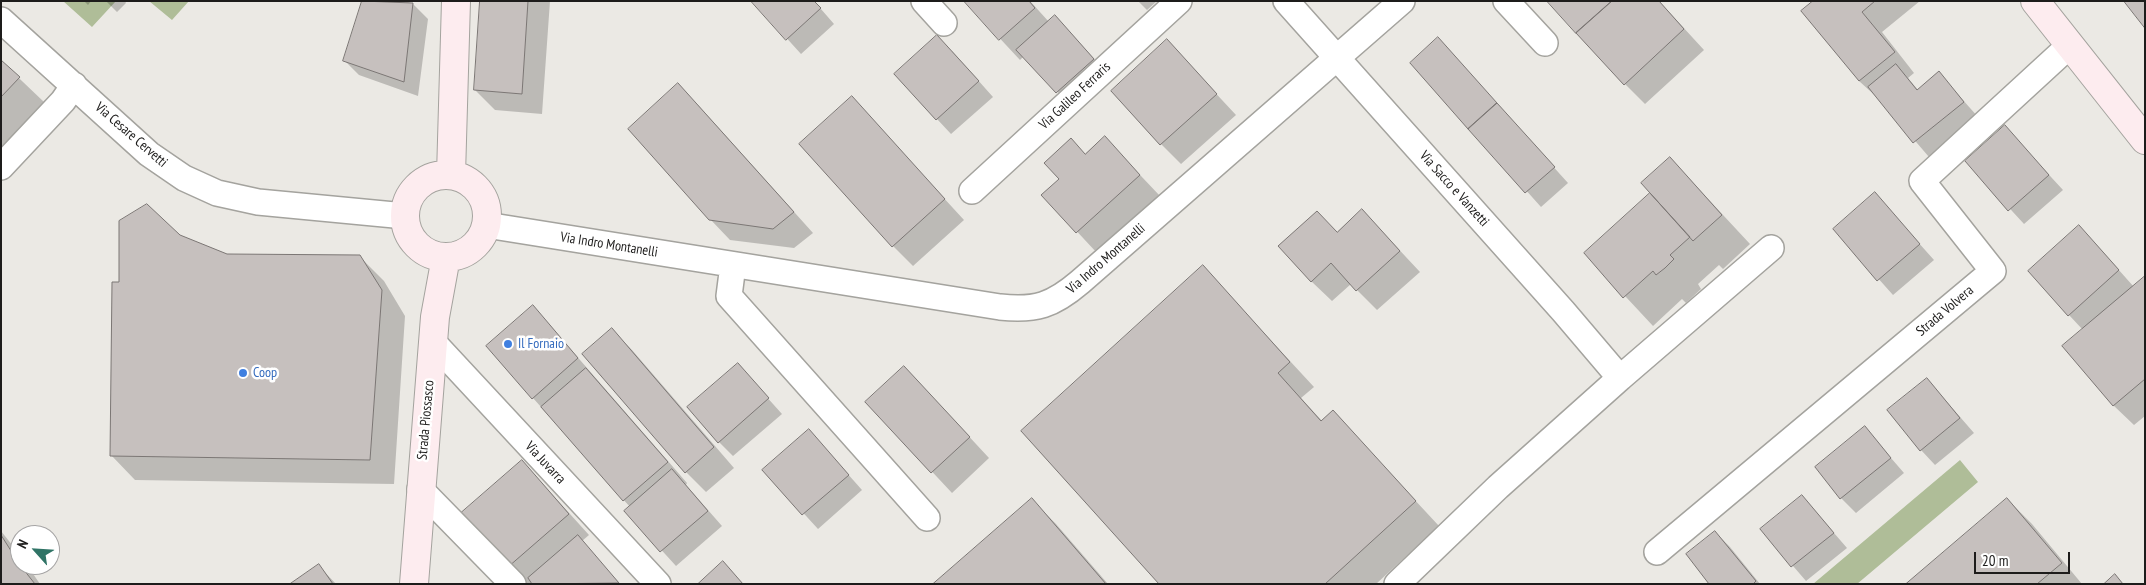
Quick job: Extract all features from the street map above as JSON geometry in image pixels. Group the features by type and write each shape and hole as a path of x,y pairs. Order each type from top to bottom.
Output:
{"street":[{"path":"451,175 456,1"},
{"path":"924,1 944,23"},
{"name":"Via Galileo Ferraris","path":"972,191 1179,1"},
{"name":"Via Sacco e Vanzetti","path":"1286,1 1563,311 1620,378"},
{"name":"Via Indro Montanelli","path":"486,225 1000,307 1022,309 1044,305 1062,297 1080,282 1402,1"},
{"path":"1506,1 1545,43"},
{"path":"2035,1 2145,140"},
{"name":"Via Cesare Cervetti","path":"1,20 149,154 184,178 217,193 258,202 405,216"},
{"name":"Strada Volvera","path":"1657,552 1993,271 1922,181 2069,46"},
{"path":"1,167 63,101 74,85"},
{"path":"451,175 464,179 475,187 483,198 487,211 486,225 480,238 471,248 459,254 446,257 433,255 422,249 413,240 407,229 405,216 407,202 414,190 424,181 437,176 451,175"},
{"path":"1397,584 1498,487 1620,378 1771,248"},
{"name":"Strada Piossasco","path":"414,584 435,316 446,257"},
{"path":"733,265 729,296 927,518"},
{"name":"Via Juvarra","path":"433,342 658,584"},
{"path":"420,490 513,584"}],"green space":[{"path":"63,1 116,1 92,27"},
{"path":"149,1 189,1 172,20"},
{"path":"1960,460 1978,482 1857,584 1813,584"}],"building":[{"path":"362,1 413,3 404,82 343,61"},
{"path":"480,1 528,1 522,94 474,90"},
{"path":"751,1 814,1 821,8 786,40"},
{"path":"964,1 1029,1 1035,8 999,40"},
{"path":"1547,1 1612,1 1576,33"},
{"path":"1612,1 1659,1 1684,29 1624,85 1576,33"},
{"path":"1813,1 1875,1 1862,12 1895,52 1859,81 1801,11"},
{"path":"2124,1 2145,1 2145,28"},
{"path":"1055,15 1094,59 1056,93 1016,50"},
{"path":"937,35 979,81 936,120 894,74"},
{"path":"1438,37 1497,103 1468,129 1410,63"},
{"path":"1167,39 1217,94 1160,145 1111,91"},
{"path":"1,60 20,77 1,97"},
{"path":"1896,64 1917,90 1939,71 1964,102 1913,143 1868,87"},
{"path":"678,83 794,212 773,229 709,220 628,129"},
{"path":"852,96 945,199 892,247 799,144"},
{"path":"1497,103 1555,167 1525,193 1468,129"},
{"path":"2005,125 2049,175 2008,211 1965,161"},
{"path":"1105,136 1140,175 1076,233 1041,195 1059,179 1044,163 1071,138 1085,154"},
{"path":"1670,157 1722,215 1693,241 1641,183"},
{"path":"1875,192 1920,244 1877,281 1833,229"},
{"path":"1650,193 1690,237 1670,255 1674,259 1665,268 1656,275 1653,271 1623,298 1584,253"},
{"name":"Coop","path":"147,204 180,235 227,254 360,255 382,290 370,460 110,456 112,282 119,282 119,221"},
{"path":"1362,209 1400,251 1356,291 1331,263 1311,282 1278,246 1317,211 1337,232"},
{"path":"2079,225 2119,270 2068,316 2028,271"},
{"path":"1203,265 1290,362 1278,373 1321,421 1333,410 1416,501 1325,584 1159,584 1021,431"},
{"path":"2145,276 2145,379 2113,406 2062,346"},
{"path":"533,305 578,358 532,399 486,346"},
{"path":"612,328 714,447 685,473 582,354"},
{"path":"738,363 769,398 718,443 687,407"},
{"path":"904,366 970,437 931,473 865,402"},
{"path":"586,368 668,462 623,501 541,407"},
{"path":"1927,378 1960,418 1920,451 1887,410"},
{"path":"1865,426 1891,458 1840,499 1815,467"},
{"path":"809,429 849,475 802,515 762,470"},
{"path":"522,460 569,514 508,567 461,513"},
{"path":"672,469 708,511 660,552 624,511"},
{"path":"1802,495 1834,533 1791,567 1760,529"},
{"path":"1032,498 1106,584 933,584"},
{"path":"2007,498 2062,563 2037,584 1906,584"},
{"path":"1715,531 1756,581 1753,584 1709,584 1686,554"},
{"path":"1,535 10,549 10,575 28,575 35,584 1,584"},
{"path":"578,535 619,583 532,584 528,578"},
{"path":"723,561 743,584 698,584"},
{"path":"319,564 333,584 290,584"},
{"path":"2115,574 2123,584 2104,584"}],"place":[{"name":"Il Fornaio","path":"508,344"},
{"name":"Coop","path":"243,373"}]}
